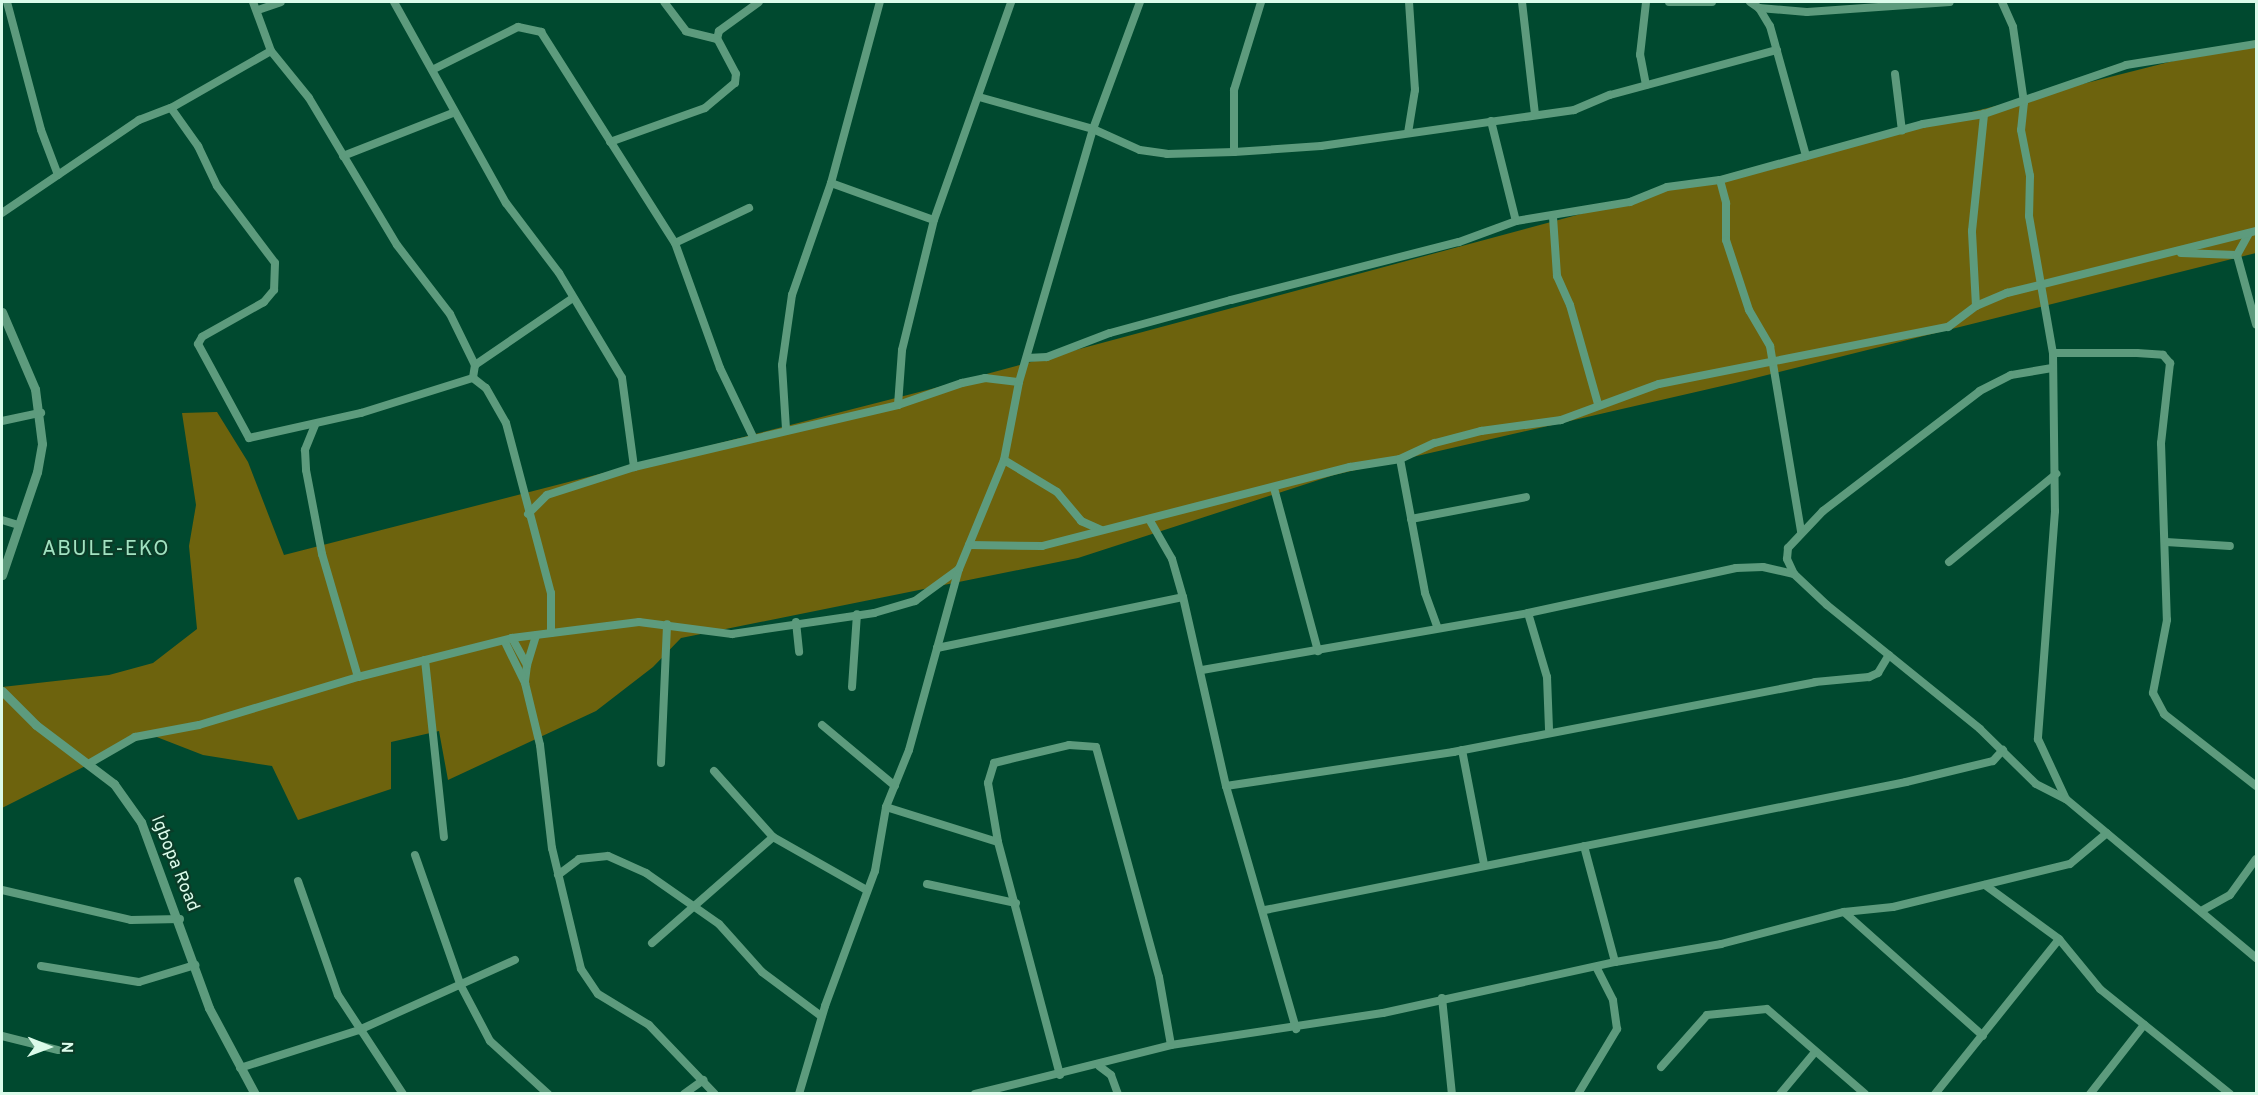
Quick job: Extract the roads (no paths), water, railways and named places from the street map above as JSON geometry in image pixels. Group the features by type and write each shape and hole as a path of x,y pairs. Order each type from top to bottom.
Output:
{"street":[{"path":"7,2 57,175"},
{"path":"253,2 258,10 271,51 309,98 397,245 450,314 475,365 474,378 493,398 506,423 528,514 551,593 551,633"},
{"path":"258,10 281,2"},
{"path":"394,2 434,69 455,112 506,203 573,298 622,378 634,467"},
{"path":"664,2 686,31 717,39"},
{"path":"610,142 705,108 729,91 736,74 717,39 719,32 759,2"},
{"path":"786,429 782,364 792,295 831,183 880,2"},
{"path":"898,405 902,350 934,220 1011,2"},
{"path":"799,1094 821,1016 865,889 875,871 886,807 909,750 959,569 1004,460 1019,382 1093,129 1140,2"},
{"path":"1234,152 1234,90 1261,2"},
{"path":"1408,133 1415,90 1409,2"},
{"path":"1522,2 1534,114"},
{"path":"1646,2 1640,55 1646,85"},
{"path":"1669,2 1712,2"},
{"path":"1750,2 1759,9 1770,26 1806,156"},
{"path":"1759,9 1775,11 1950,2"},
{"path":"2002,2 2013,27 2024,102 2021,138 2030,176 2029,216 2039,284 2054,353 2052,368 2056,474 2038,739 2066,799"},
{"path":"1770,26 1775,11"},
{"path":"434,69 518,27 533,27 675,243 720,368 753,437"},
{"path":"1027,358 1047,357 1094,338 1231,300 1458,242 1516,221 1553,217 1630,202 1667,187 1720,180 1902,130 1984,114 2126,65 2256,44"},
{"path":"979,97 1093,129 1140,150 1167,154 1234,152 1408,133 1587,108 1646,85 1777,50"},
{"path":"2,213 139,120 171,108 271,51"},
{"path":"1895,74 1902,130"},
{"path":"171,108 198,146 218,186 275,263 274,290 264,302 202,337 200,351 249,438 315,425 474,378"},
{"path":"343,156 455,112"},
{"path":"1976,306 1977,293 1972,274 1972,231 1984,114"},
{"path":"1491,121 1516,221"},
{"path":"1720,180 1726,203 1726,240 1749,310 1770,346 1771,364 1801,531"},
{"path":"831,183 934,220"},
{"path":"675,243 749,208"},
{"path":"1553,217 1557,276 1570,305 1598,404"},
{"path":"969,545 1023,548 1149,519 1350,467 1400,459 1435,443 1561,420 1598,404 1659,384 1771,364 1854,342 1898,339 1948,327 1988,300 2039,284 2253,232"},
{"path":"2237,255 2253,232"},
{"path":"2174,253 2237,255"},
{"path":"2237,255 2256,324"},
{"path":"1977,293 1988,300"},
{"path":"475,365 573,298"},
{"path":"2,312 41,413 37,472 2,575"},
{"path":"2054,353 2163,355 2170,363 2161,443 2167,620 2156,702 2164,714 2256,786"},
{"path":"1794,574 1788,548 1801,531 1980,391 2004,378 2052,368"},
{"path":"528,514 547,495 634,467 786,429 898,405 962,382 985,378 1019,382"},
{"path":"2,421 41,413"},
{"path":"315,425 305,450 306,470 322,554 358,677"},
{"path":"1400,459 1425,593 1438,628"},
{"path":"1004,460 1058,492 1081,521 1102,530"},
{"path":"1948,562 2056,474"},
{"path":"1274,488 1318,651"},
{"path":"1411,519 1526,497"},
{"path":"1149,519 1172,559 1183,597 1202,670 1226,786 1265,910 1296,1029"},
{"path":"2,520 18,525"},
{"path":"2166,543 2230,546"},
{"path":"1202,670 1528,613 1736,568 1763,567 1794,574 2003,750 2036,784 2066,799 2256,958"},
{"path":"90,763 135,737 199,725 358,677 508,640 624,623 668,624 732,634 857,614 915,601 959,569"},
{"path":"937,648 1183,597"},
{"path":"1528,613 1546,677 1549,730"},
{"path":"852,687 857,614"},
{"path":"796,622 799,652"},
{"path":"661,763 668,624"},
{"path":"525,683 527,665 536,635"},
{"path":"508,640 527,665"},
{"path":"508,640 525,683 540,745 558,875 581,969 598,994 649,1025 716,1094"},
{"path":"1226,786 1462,750 1549,730 1869,677 1878,673 1889,656"},
{"path":"425,660 444,837"},
{"name":"Igbopa Road","path":"2,691 36,725 90,763 114,784 141,822 180,919 216,1024 255,1094"},
{"path":"822,725 895,786"},
{"path":"1060,1075 998,842 988,783 994,763 1069,745 1096,747 1159,977 1171,1045"},
{"path":"1462,750 1484,864"},
{"path":"1265,910 1484,864 1906,782 1993,761 2003,750"},
{"path":"714,771 772,837 865,889"},
{"path":"886,807 998,842"},
{"path":"975,1094 1098,1066 1171,1045 1296,1029 1597,968 1616,962 1721,944 1844,912 1893,907 2070,864 2107,833"},
{"path":"652,943 691,906 772,837"},
{"path":"1584,846 1616,962"},
{"path":"415,855 460,986 496,1048 548,1094"},
{"path":"558,875 579,860 608,856 646,873 719,924 787,994 821,1016"},
{"path":"2201,911 2230,894 2256,859"},
{"path":"298,881 338,995 359,1030 404,1094"},
{"path":"927,884 1016,903"},
{"path":"1985,885 2059,939 2100,989 2230,1094"},
{"path":"2,890 131,920 180,919"},
{"path":"1844,912 1983,1036"},
{"path":"1935,1094 2059,939"},
{"path":"240,1068 359,1030 515,960"},
{"path":"40,966 139,982 195,965"},
{"path":"1578,1094 1617,1029 1613,1000 1597,968"},
{"path":"1442,998 1452,1094"},
{"path":"1661,1067 1707,1015 1767,1009 1864,1094"},
{"path":"2090,1094 2144,1025"},
{"path":"2,1036 58,1050"},
{"path":"1780,1094 1815,1052"},
{"path":"1098,1066 1111,1075 1118,1094"},
{"path":"684,1094 704,1080"}],"district":[{"name":"ABULE-EKO","path":"106,550"}]}
